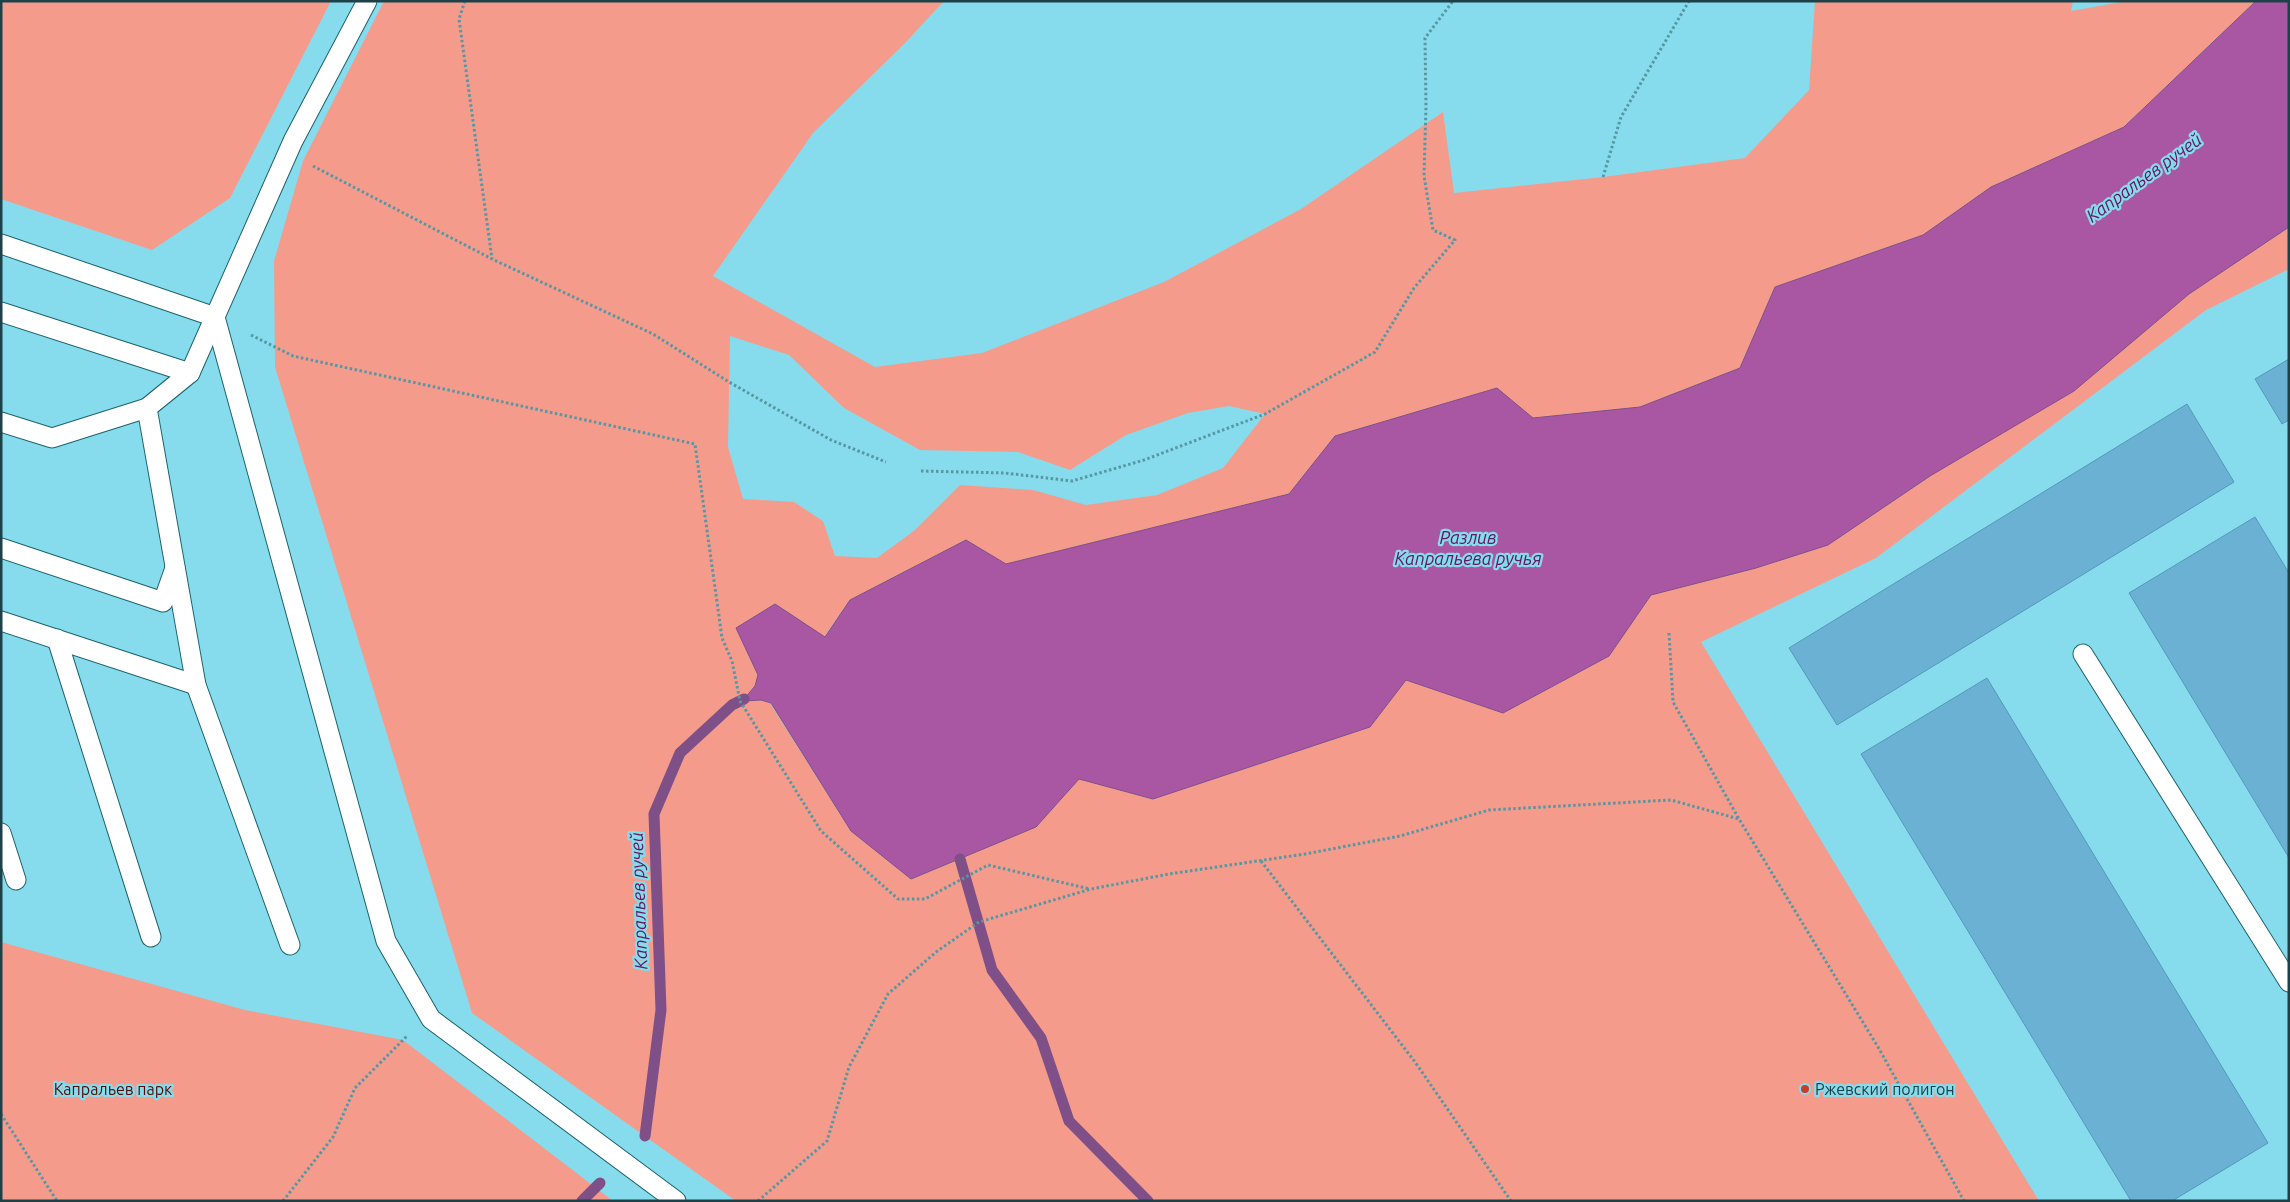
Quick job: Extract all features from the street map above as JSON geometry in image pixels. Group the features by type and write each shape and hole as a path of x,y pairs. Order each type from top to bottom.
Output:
{"lane":[{"path":"1,422 52,438 147,408 190,373 293,141 367,1"},
{"path":"1,244 215,317"},
{"path":"1,312 190,373"},
{"path":"215,317 386,941 431,1019 676,1201"},
{"path":"147,408 196,685 290,945"},
{"path":"1,548 163,602 175,568"},
{"path":"1,621 196,685"},
{"path":"57,639 151,937"},
{"path":"2083,654 2289,982"},
{"path":"1,833 16,880"}],"path":[{"path":"465,1 459,19 492,258"},
{"path":"921,471 1005,473 1072,481 1144,460 1265,414 1375,352 1414,288 1455,240 1433,230 1424,176 1426,108 1425,38 1453,1"},
{"path":"1603,177 1621,117 1690,1"},
{"path":"293,141 304,161 492,258 653,334 729,382 831,440 886,462"},
{"path":"215,317 292,356 695,444 722,638 732,660 740,701 821,831 898,899 925,899 988,865 1091,889"},
{"path":"1669,633 1673,702 1739,820 1878,1047 1964,1201"},
{"path":"758,1201 827,1141 850,1068 888,994 936,952 979,922 1091,889 1169,874 1261,861 1400,836 1489,810 1671,800 1739,820"},
{"path":"1261,861 1415,1062 1511,1201"},
{"path":"283,1201 333,1137 355,1088 403,1040 431,1019"},
{"path":"1,1114 57,1201"}],"green space":[{"path":"1,1 331,1 230,198 152,250 1,199"},
{"path":"384,1 944,1 905,43 813,133 713,276 875,367 982,353 1164,282 1301,209 1443,112 1454,193 1603,177 1745,158 1809,90 1815,1 2073,1 2071,11 2127,1 2256,1 2124,127 1991,187 1923,235 1775,287 1740,368 1640,407 1533,418 1497,388 1335,436 1289,494 1006,564 966,540 850,600 824,637 775,604 736,628 758,675 755,686 744,699 746,701 761,700 770,703 851,831 911,879 1036,827 1079,779 1153,799 1370,727 1406,680 1503,713 1609,656 1651,595 1756,568 1828,545 1930,476 2189,294 2289,227 2289,269 2206,310 1876,558 1701,642 2039,1201 736,1201 472,1013 275,367 274,261 303,161","holes":["730,336 789,355 844,408 920,450 1018,452 1070,470 1126,435 1188,413 1229,406 1265,414 1223,468 1157,495 1086,505 1033,490 960,485 915,530 877,558 835,556 823,521 794,502 743,499 728,447"]},
{"name":"Капральев парк","path":"1,942 245,1010 403,1040 613,1201 1,1201"}],"water":[{"name":"Разлив Капральева ручья","path":"2256,1 2289,1 2289,227 2189,294 2074,391 1930,476 1828,545 1756,568 1651,595 1609,656 1503,713 1406,680 1370,727 1153,799 1079,779 1036,827 911,879 851,831 771,703 761,700 746,701 744,699 755,686 758,675 736,628 775,604 825,637 850,600 966,540 1006,564 1289,494 1335,436 1497,388 1533,418 1640,407 1740,368 1775,287 1923,235 1991,187 2124,127"}],"building":[{"path":"2289,359 2289,420 2282,424 2255,379"},
{"path":"2187,404 2234,482 1837,725 1789,648"},
{"path":"2255,517 2289,573 2289,858 2129,593"},
{"path":"1987,678 2268,1143 2172,1201 2131,1201 1861,754"}],"waterway":[{"name":"Капральев ручей","path":"645,1136 661,1010 654,814 680,753 732,705 744,699"},
{"path":"960,859 992,970 1041,1038 1069,1121 1148,1201"},
{"name":"Капральев ручей","path":"582,1201 600,1183"}],"place":[{"name":"Ржевский полигон","path":"1805,1089"}]}
